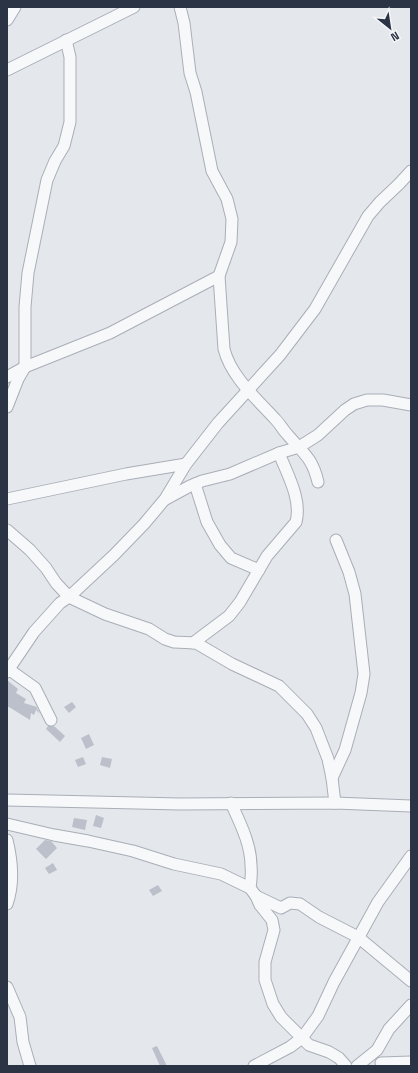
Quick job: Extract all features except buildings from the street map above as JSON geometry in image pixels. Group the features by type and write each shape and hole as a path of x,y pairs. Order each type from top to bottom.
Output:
{"street":[{"path":"7,20 15,7"},
{"path":"7,70 134,7"},
{"path":"180,7 184,23 190,72 196,92 212,171 227,199 232,219 231,242 219,276 224,349 227,359 249,390 277,421 289,437 305,452 314,469 318,482"},
{"path":"7,407 18,379 25,367 25,308 28,272 47,180 64,146 70,122 70,57 66,40"},
{"path":"51,720 36,688 27,680 8,670 34,632 60,604 144,524 165,499 186,464 218,422 280,355 315,309 368,216 411,171"},
{"path":"7,377 25,367 110,333 219,276"},
{"path":"165,499 195,484 230,474 279,453 299,447 318,435 345,410 354,404 367,400 383,400 411,405"},
{"path":"279,453 289,437"},
{"path":"193,643 229,616 240,602 267,556 296,522 296,498 279,453"},
{"path":"7,499 126,474 186,464"},
{"path":"195,484 207,522 220,545 231,558 259,570"},
{"path":"7,530 30,550 46,568 56,583 69,596 105,614 149,629 165,639 174,642 196,643 232,664 279,686 307,714 316,728 328,759 335,803"},
{"path":"332,778 345,750 361,693 364,674 355,594 349,572 336,540"},
{"path":"7,800 335,803 411,806"},
{"path":"231,803 242,825 249,850 252,865 253,892 260,905 272,920 274,930 265,962 265,980 273,1004 281,1017 309,1045 329,1052 339,1058 346,1066"},
{"path":"7,824 54,836 88,841 133,851 174,864 221,874 281,908 290,903 300,904 320,917 358,937 411,982"},
{"path":"7,840 11,880 11,891 7,904"},
{"path":"254,1066 290,1047 302,1038 318,1016 334,982 378,902 411,856"},
{"path":"7,987 20,1017 21,1031 30,1066"},
{"path":"360,1063 377,1050 389,1029 411,1005"},
{"path":"360,1063 386,1064 411,1062"}]}
